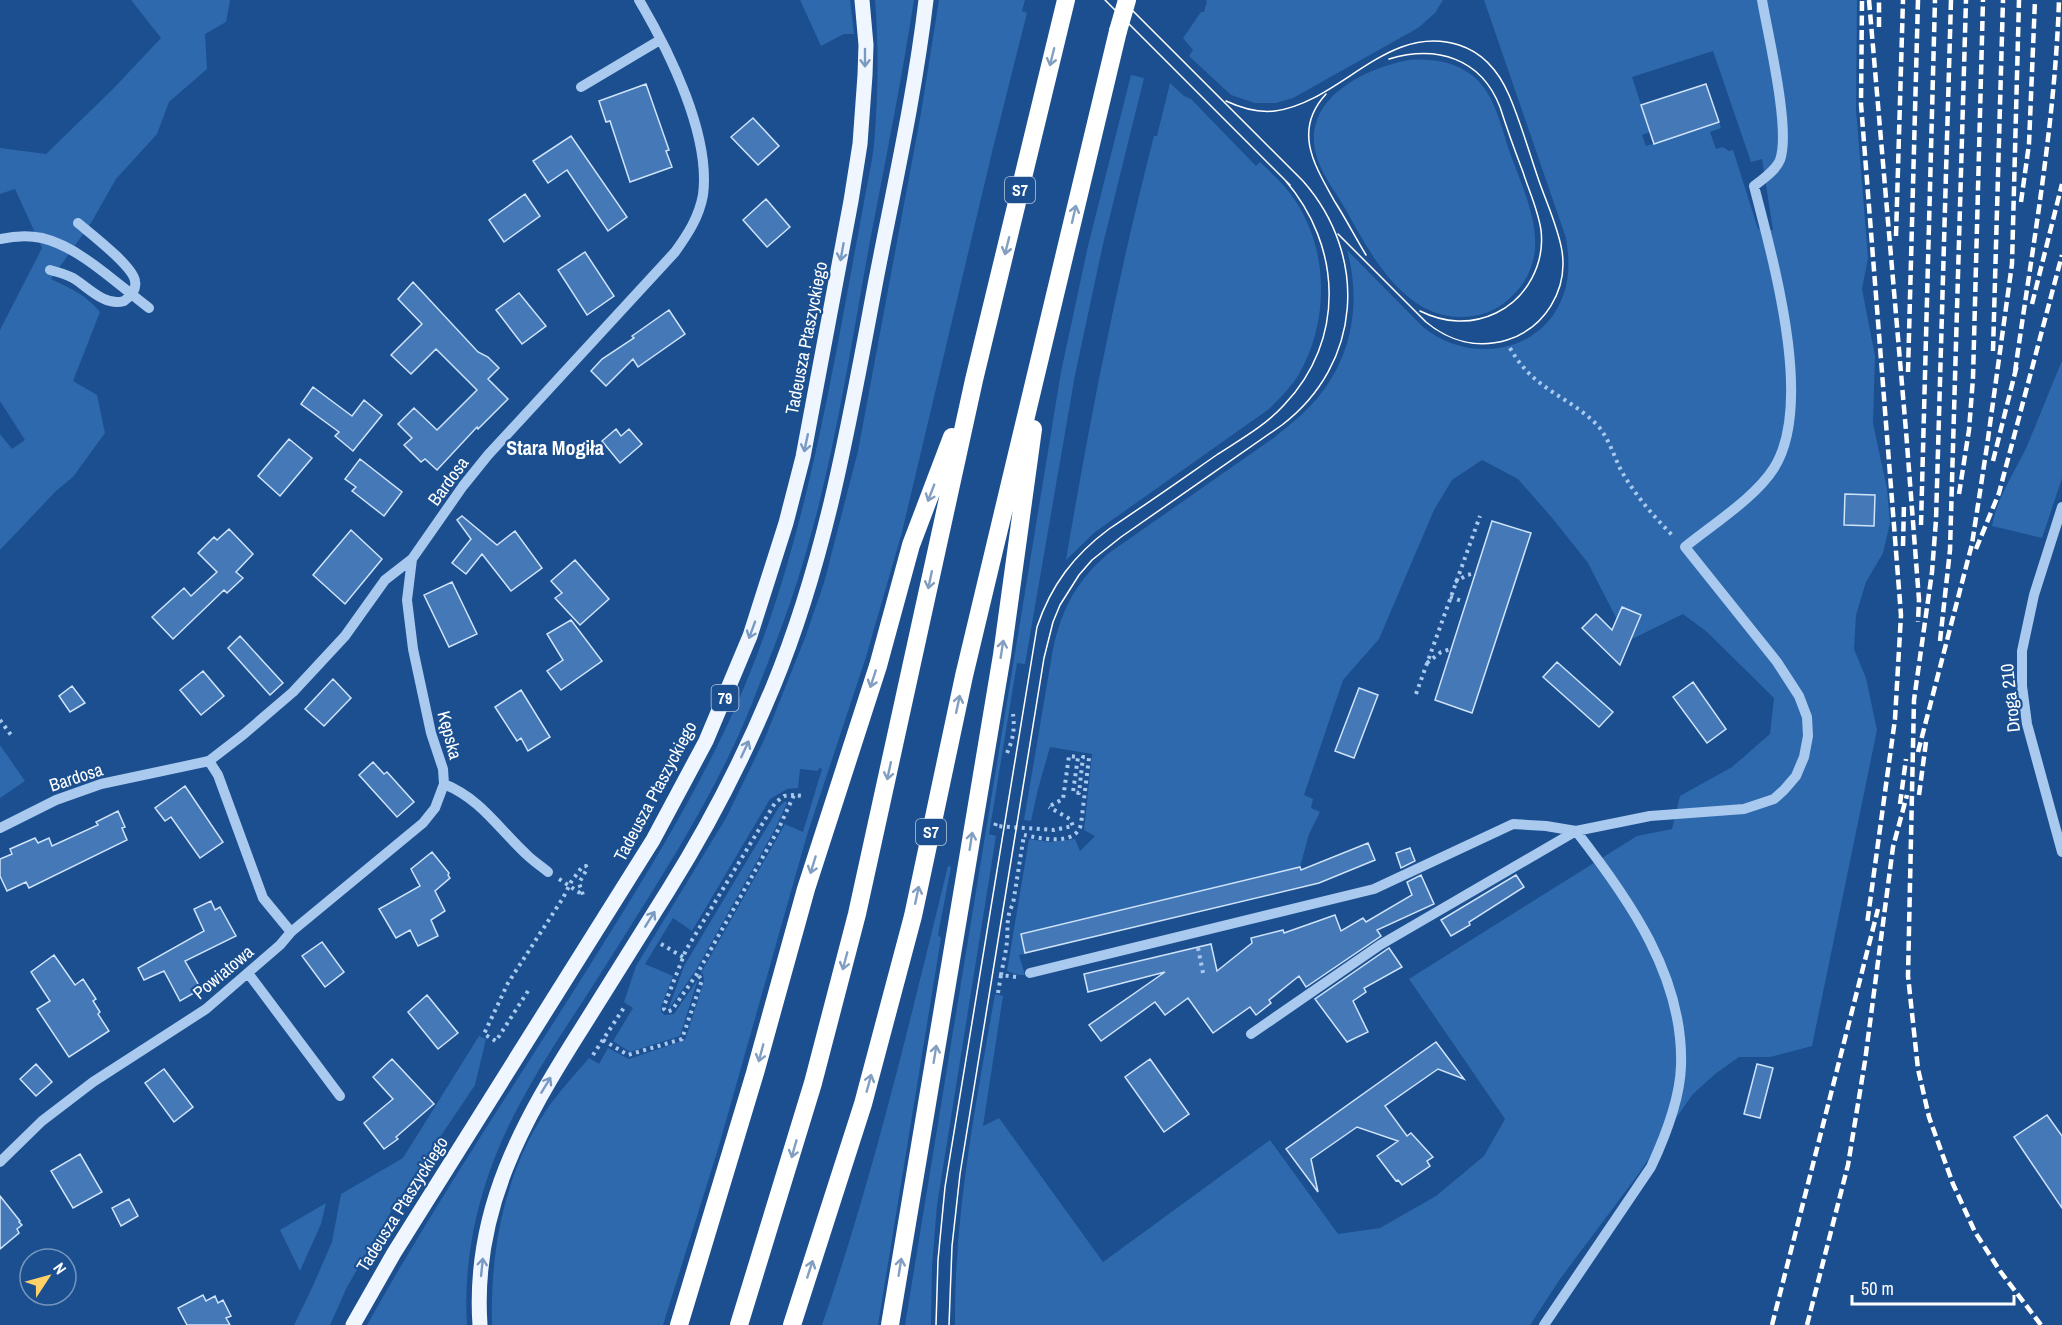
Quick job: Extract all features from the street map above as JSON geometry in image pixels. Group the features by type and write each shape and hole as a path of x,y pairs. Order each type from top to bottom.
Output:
{"highway":[{"name":"S7","path":"740,1325 813,1083 857,914 974,380 1066,0"},
{"name":"S7","path":"792,1325 863,1104 913,916 964,676 1127,0"},
{"path":"890,1325 1000,666 1046,332"},
{"path":"679,1325 752,1084 806,889 878,666 911,545 974,380"}],"main road":[{"name":"Tadeusza Ptaszyckiego","path":"353,1325 394,1253 653,840 706,741 750,636 774,565 798,479 851,201 860,144 865,75 866,45 862,0"},
{"name":"79","path":"480,1325 479,1293 485,1236 496,1191 516,1142 545,1086 672,884 714,811 760,717 800,615 824,538 844,452 913,87 926,0"}],"street":[{"name":"Bardosa","path":"0,828 45,804 101,784 209,761 244,734 293,692 345,636 385,580 412,559 475,470 578,355 667,262 696,220 703,195 703,161 684,93 639,0"},
{"path":"1251,1034 1380,945 1576,831 1650,816 1744,809 1774,799 1796,776 1804,757 1808,736 1807,717 1799,696 1777,662 1685,547 1763,483 1781,455 1787,437 1792,381 1788,348 1780,293 1754,186 1780,160 1782,140 1782,117 1762,0"},
{"path":"581,87 660,40"},
{"path":"50,270 70,277 95,294 112,302 124,301 134,290 135,280 129,269 78,223"},
{"path":"0,238 29,237 54,242 86,260 149,308"},
{"name":"Droga 210","path":"2062,507 2034,595 2022,651 2022,686 2027,724 2062,852"},
{"name":"Kępska","path":"412,559 407,600 413,650 431,733 443,769 444,784 460,790 474,800 526,855 548,872"},
{"path":"209,761 218,775 263,898 291,932"},
{"name":"Powiatowa","path":"0,1162 42,1120 93,1082 206,1009 280,945 291,932 423,822 435,808 444,784"},
{"path":"1030,974 1374,889 1513,825 1546,826 1576,831 1603,865 1628,904 1659,962 1674,1000 1680,1034 1681,1068 1664,1140 1651,1167 1544,1325"},
{"path":"248,973 340,1096"}],"path":[{"path":"1510,348 1521,366 1541,384 1566,400 1598,427 1612,447 1621,469 1637,496 1665,528"},
{"path":"1416,694 1480,516"},
{"path":"1455,582 1476,573"},
{"path":"1450,597 1462,601"},
{"path":"1427,663 1441,652 1451,649"},
{"path":"0,720 11,735"},
{"path":"999,826 1025,830 1030,828 1054,830 1073,826 1070,819 1048,807 1063,799 1069,756 1078,757 1073,792 1079,793 1083,757 1089,758 1081,824 1078,831 1071,837 1051,840 1024,836"},
{"path":"794,795 778,830 697,974 672,1010 665,1011 664,1006 683,957 775,803 784,796 794,795 804,796"},
{"path":"998,993 1004,975 1009,911 1013,904 1025,830"},
{"path":"528,991 496,1041 484,1034 508,983 571,882 582,867 586,866 588,869 579,883 583,895 572,889"},
{"path":"662,944 683,957"},
{"path":"1202,965 1203,973"},
{"path":"603,1040 628,1055 682,1039 702,980 697,974"},
{"path":"594,1055 625,1006"}],"shaded area":[{"path":"131,0 230,0 226,22 205,34 207,69 169,102 157,134 116,179 91,223 51,279 83,296 100,312 73,381 97,395 105,433 73,477 56,491 0,550 0,434 12,449 25,440 0,401 0,330 42,248 15,189 0,194 0,148 46,154 113,89 161,38"},
{"path":"800,0 850,0 854,34 844,34 821,46"},
{"path":"875,0 914,0 847,371 823,489 791,601 771,654 736,741 701,809 662,876 534,1078 510,1122 484,1188 473,1233 467,1279 467,1325 367,1325 446,1191 675,826 723,734 765,633 797,529 822,424 872,159 877,72"},
{"path":"939,0 1025,0 1022,11 1027,13 902,532 866,657 807,835 718,1149 663,1325 492,1325 493,1272 501,1219 527,1143 545,1112 589,1058 599,1064 608,1048 629,1059 685,1040 704,981 701,973 785,824 803,832 822,769 819,768 818,771 800,769 798,788 787,789 770,799 692,931 673,918 645,964 673,976 661,1007 661,1012 665,1015 674,1014 698,979 680,1036 630,1052 613,1041 633,1008 624,1002 636,966 726,818 765,738 805,638 824,583 858,451 921,113"},
{"path":"1205,0 1443,0 1435,13 1418,28 1293,98 1276,103 1255,103 1231,95 1189,56 1193,50 1183,38 1201,12 1204,12 1207,1"},
{"path":"1484,0 1857,0 1856,109 1868,258 1862,289 1875,356 1873,423 1887,489 1890,523 1883,553 1866,582 1856,615 1854,649 1866,678 1877,730 1812,1046 1770,1057 1739,1057 1715,1074 1692,1095 1637,1176 1560,1279 1530,1325 955,1325 962,1200 995,994 1003,996 983,1126 999,1118 1103,1262 1270,1140 1338,1234 1380,1228 1436,1196 1484,1156 1505,1119 1409,979 1637,836 1672,829 1680,796 1732,767 1770,734 1774,698 1707,632 1683,614 1628,641 1588,563 1553,519 1518,479 1482,460 1452,480 1434,510 1379,639 1343,680 1304,795 1313,799 1311,808 1320,812 1309,834 1300,867 1021,934 1025,954 1019,955 1025,975 1007,971 1029,839 1051,842 1075,839 1080,851 1095,836 1084,830 1092,754 1050,747 1031,821 1024,820 1053,649 1061,620 1080,584 1109,553 1275,437 1319,396 1340,363 1351,326 1353,288 1347,250 1422,326 1440,338 1460,346 1481,349 1502,347 1522,341 1540,330 1554,314 1564,293 1567,279 1566,238","holes":["1713,51 1751,162 1762,159 1773,230 1758,229 1733,150 1729,151 1723,147 1716,149 1710,132 1721,128 1719,122 1646,146 1642,135 1650,132 1632,77"]},
{"path":"1409,60 1434,60 1451,64 1466,71 1481,83 1492,101 1530,208 1534,226 1533,263 1525,280 1512,296 1484,314 1450,316 1429,310 1411,299 1380,267 1317,158 1314,131 1319,115 1329,100 1358,78 1392,64"},
{"path":"1131,75 1144,78 1103,244 1075,375 1025,664 1017,663 989,834 996,836 937,1205 932,1267 931,1325 905,1325 1061,372 1088,246"},
{"path":"1170,83 1184,96 1191,99 1256,166 1260,162 1277,178 1292,196 1304,216 1319,260 1321,284 1316,331 1299,374 1269,409 1095,532 1066,560 1117,294 1154,136 1157,136"},
{"path":"2062,361 2062,478 2042,538 1992,526 2002,495 2027,446"},
{"path":"0,745 25,781 0,798"},
{"path":"785,801 787,803 775,829 696,970 668,1010 684,966 779,807"},
{"path":"948,866 951,867 938,935 941,938 878,1325 822,1325 875,1154"},
{"path":"479,1036 486,1039 475,1085 396,1203 347,1287 330,1325 294,1325 332,1242 341,1194 403,1158"},
{"path":"326,1203 321,1224 300,1271 280,1230"}],"building":[{"path":"646,84 669,150 666,151 672,167 630,182 610,121 606,122 599,101"},
{"path":"1706,84 1719,122 1654,144 1641,105"},
{"path":"753,118 779,146 758,165 731,137"},
{"path":"571,136 627,217 608,231 567,170 548,183 533,161"},
{"path":"525,194 540,216 504,242 489,220"},
{"path":"766,199 790,227 767,247 743,220"},
{"path":"585,252 614,296 587,315 558,270"},
{"path":"413,282 478,352 488,357 499,368 488,379 508,399 478,429 477,427 437,470 425,459 421,462 404,445 412,438 398,424 414,408 437,430 477,390 436,349 411,374 391,355 422,324 398,299"},
{"path":"519,293 546,326 522,344 496,310"},
{"path":"669,310 685,334 638,367 633,359 606,386 591,371 602,359 634,338 632,336"},
{"path":"313,387 352,416 364,400 382,415 353,451 335,436 339,432 301,404"},
{"path":"616,429 621,436 629,429 642,444 620,463 602,441"},
{"path":"289,439 312,458 280,496 258,476"},
{"path":"360,459 402,492 384,516 352,491 356,487 345,479"},
{"path":"1845,494 1875,495 1874,526 1844,525"},
{"path":"462,516 497,545 515,531 542,568 511,591 482,554 466,574 452,563 471,539 457,520"},
{"path":"1492,521 1531,533 1472,713 1435,700"},
{"path":"229,529 253,554 236,572 243,578 227,593 224,590 173,639 152,617 184,588 191,596 217,572 198,553 214,537 217,540"},
{"path":"351,530 382,559 345,604 313,575"},
{"path":"575,560 609,599 580,625 555,598 562,593 551,581"},
{"path":"452,582 477,634 449,647 424,595"},
{"path":"1622,607 1641,615 1620,665 1582,628 1596,614 1612,630"},
{"path":"571,620 602,661 561,690 547,671 563,660 547,634"},
{"path":"240,636 283,683 270,695 228,648"},
{"path":"1557,662 1613,712 1599,727 1543,677"},
{"path":"203,671 224,696 201,715 180,690"},
{"path":"333,679 351,698 324,726 305,709"},
{"path":"1693,682 1726,729 1707,743 1673,697"},
{"path":"72,686 85,703 70,712 59,696"},
{"path":"1359,688 1378,695 1354,758 1335,751"},
{"path":"521,690 550,737 528,751 521,738 517,741 495,707"},
{"path":"373,762 384,774 387,772 414,802 397,817 359,775"},
{"path":"185,786 223,842 200,858 171,817 165,821 155,808"},
{"path":"118,811 125,827 122,828 127,840 29,888 26,882 7,891 0,876 0,859 12,854 10,849 35,838 38,843 49,838 52,846 98,825 96,822"},
{"path":"1368,843 1375,860 1319,883 1025,953 1021,934 1300,867 1301,870"},
{"path":"1410,848 1415,861 1401,868 1396,853"},
{"path":"432,852 449,873 450,878 435,891 445,911 431,920 438,936 418,946 410,930 396,938 379,909 420,886 411,869"},
{"path":"1421,875 1434,904 1377,930 1381,936 1306,987 1299,976 1269,1000 1271,1003 1256,1015 1250,1007 1213,1033 1188,998 1165,1015 1155,1002 1101,1041 1089,1025 1165,972 1088,992 1084,974 1211,944 1217,971 1252,943 1251,938 1283,930 1284,933 1335,915 1341,931 1363,918 1366,922 1412,895 1407,882"},
{"path":"1516,875 1524,887 1451,936 1441,920"},
{"path":"211,901 215,910 220,907 236,936 185,961 201,989 180,1001 164,971 144,980 138,968 204,931 194,909"},
{"path":"322,942 344,972 325,987 302,956"},
{"path":"1389,948 1402,967 1364,988 1366,992 1353,1001 1368,1032 1347,1042 1315,999"},
{"path":"54,955 75,985 83,979 96,999 93,1001 100,1012 98,1014 109,1031 69,1057 37,1009 50,1001 31,972"},
{"path":"427,995 458,1033 438,1049 408,1012"},
{"path":"1436,1042 1464,1079 1438,1069 1385,1106 1407,1136 1411,1133 1433,1157 1427,1161 1430,1166 1402,1185 1398,1180 1396,1181 1377,1156 1398,1141 1357,1127 1311,1159 1318,1192 1286,1149"},
{"path":"392,1059 434,1104 396,1137 398,1139 384,1149 364,1123 393,1099 373,1077"},
{"path":"1150,1059 1189,1114 1164,1132 1125,1077"},
{"path":"36,1064 52,1082 36,1096 20,1079"},
{"path":"1757,1064 1773,1068 1760,1118 1744,1114"},
{"path":"164,1069 193,1107 174,1122 145,1083"},
{"path":"2047,1115 2062,1136 2062,1208 2014,1137"},
{"path":"80,1154 102,1192 73,1208 51,1171"},
{"path":"0,1196 22,1225 17,1229 19,1233 0,1249"},
{"path":"129,1199 138,1216 121,1226 112,1208"},
{"path":"203,1295 206,1301 215,1296 218,1303 223,1300 231,1316 226,1318 230,1325 187,1325 178,1308"}],"tram line":[{"path":"1105,0 1290,185"},
{"path":"949,1325 952,1246 960,1174 1044,658 1053,622 1060,605 1079,575 1092,560 1121,537 1282,425 1309,400 1328,372 1341,341 1347,308 1346,275 1339,242 1324,211 1303,181 1122,0"},
{"path":"1226,101 1262,111 1275,111 1299,105 1322,94 1387,53 1410,44 1433,41 1459,45 1476,53 1490,64 1505,87 1521,127 1558,233 1563,266 1561,280 1551,306 1532,327 1521,334 1496,343 1464,342 1444,334 1426,322 1338,234"},
{"path":"1389,59 1407,55 1440,55 1455,59 1481,77 1492,90 1500,107 1536,208 1541,230 1540,255 1532,279 1507,307 1487,317 1467,321 1438,318 1420,311"},
{"path":"1326,94 1310,121 1310,148 1320,175 1366,255"},
{"path":"936,1325 938,1260 945,1187 1037,627 1057,584 1085,549 1109,529 1261,425 1284,405 1304,379 1318,352 1327,323 1329,293 1326,263 1318,234 1304,206 1285,180"}],"railway":[{"path":"1869,0 1906,431 1919,600 1918,622"},
{"path":"1879,0 1879,27"},
{"path":"1896,236 1903,0"},
{"path":"1908,372 1918,0"},
{"path":"1921,525 1935,0"},
{"path":"1951,0 1936,520 1932,572 1914,700 1908,976 1918,1069 1929,1117 1953,1184 1975,1232 2000,1271 2041,1325"},
{"path":"1940,641 1950,550 1966,0"},
{"path":"1959,494 1969,430 1973,378 1983,0"},
{"path":"1993,351 2003,0"},
{"path":"1918,752 1972,544 2012,264 2019,0"},
{"path":"2021,202 2029,144 2035,0"},
{"path":"2015,372 2048,140 2059,0"},
{"path":"1862,1 1861,104 1901,615 1895,719 1867,924"},
{"path":"2032,304 2062,184"},
{"path":"1976,549 1999,493 2062,255"},
{"path":"1993,461 2017,365"},
{"path":"1903,546 1904,504"},
{"path":"1919,795 1926,742"},
{"path":"1900,804 1906,759"},
{"path":"1807,1325 1848,1165 1865,1061 1893,847 1907,795"},
{"path":"1772,1325 1878,909"}],"district":[{"name":"Stara Mogiła","path":"555,447"}]}
